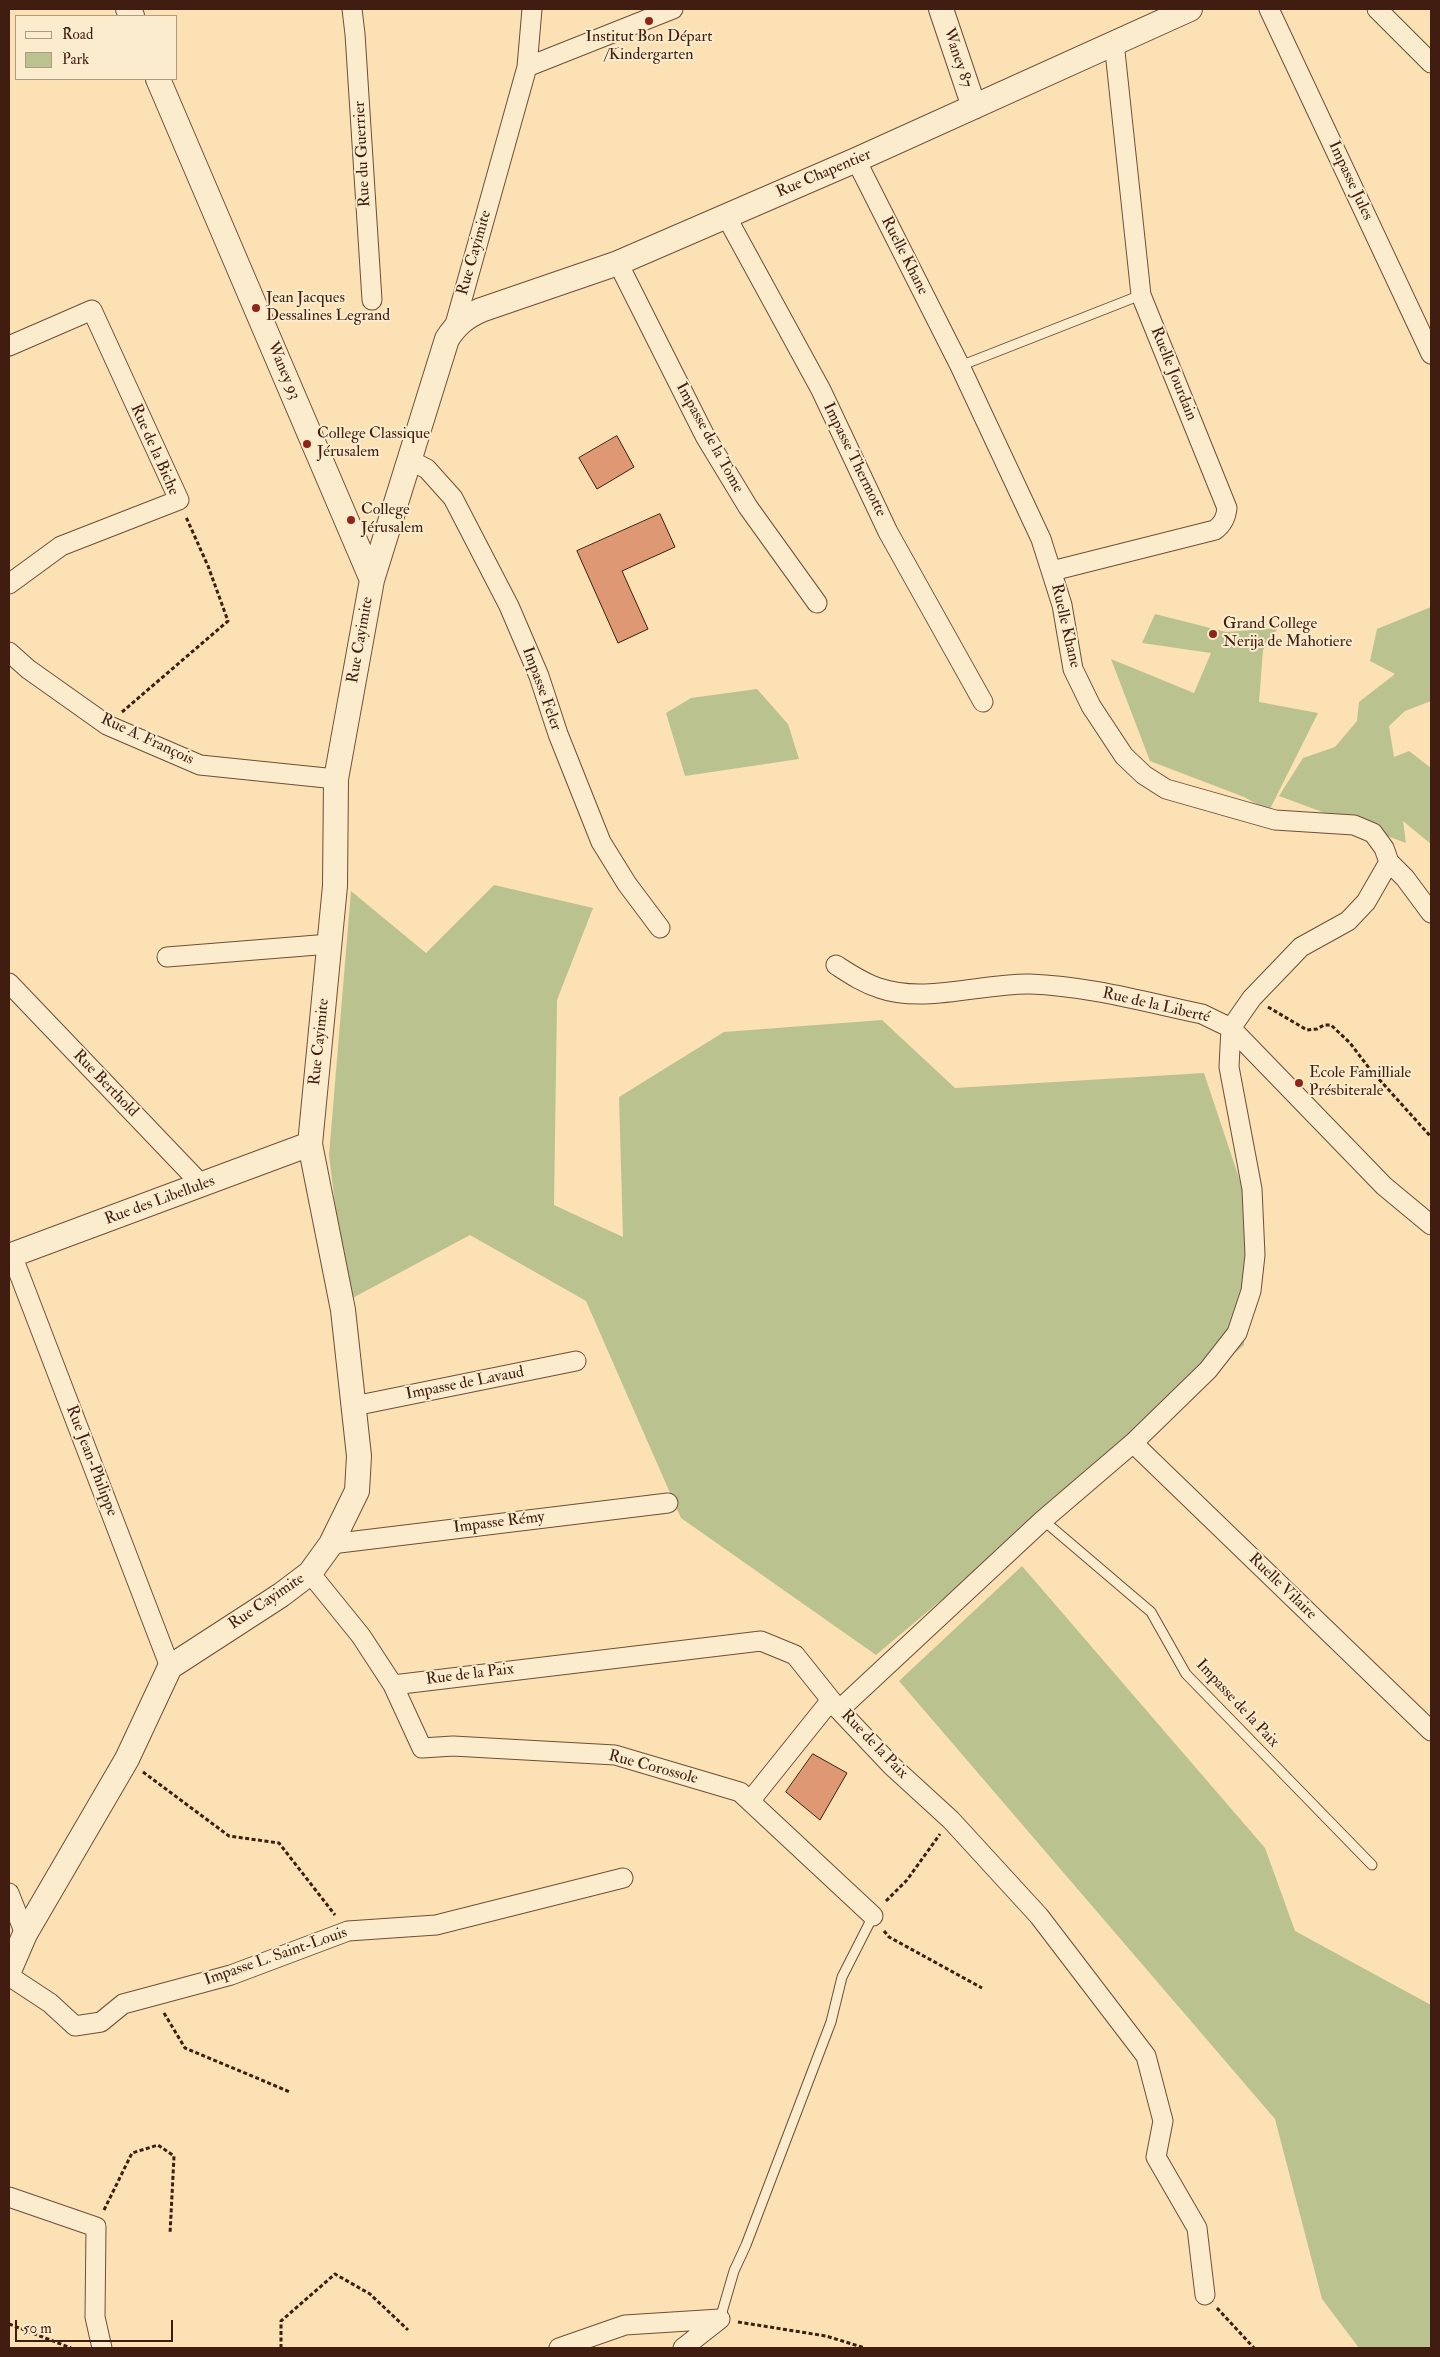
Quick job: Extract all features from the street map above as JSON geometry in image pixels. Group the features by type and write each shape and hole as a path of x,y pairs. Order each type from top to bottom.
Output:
{"street":[{"name":"Rue du Guerrier","path":"352,9 356,34 372,300"},
{"name":"Rue Cayimite","path":"170,1667 281,1595 310,1573 331,1544 357,1491 359,1456 343,1310 310,1144 335,886 336,780 372,580 447,340 454,328 527,67 532,9"},
{"path":"527,67 673,9"},
{"name":"Waney 87","path":"941,9 974,107"},
{"name":"Impasse Jules","path":"1269,9 1431,354"},
{"path":"1377,9 1431,63"},
{"name":"Rue Chapentier","path":"454,328 467,316 481,310 618,264 856,160 1114,42 1176,11"},
{"name":"Ruelle Jourdain","path":"1052,570 1215,530 1227,515 1227,508 1141,295 1114,42"},
{"name":"Waney 93","path":"158,80 372,580"},
{"name":"Ruelle Khane","path":"856,160 960,366 1041,539 1062,605 1073,669 1091,706 1124,756 1144,775 1166,789 1274,820 1354,825 1373,833 1384,848 1389,862 1405,878 1431,913"},
{"name":"Impasse Thermotte","path":"726,216 821,390 888,532 983,702"},
{"name":"Impasse de la Tome","path":"618,264 705,436 748,507 817,603"},
{"name":"Rue de la Biche","path":"9,346 92,310 179,500 61,546 9,584"},
{"name":"Impasse Feler","path":"410,460 427,468 453,498 508,606 539,676 558,734 601,842 626,884 660,928"},
{"name":"Rue A. François","path":"9,652 28,669 107,725 200,764 336,780"},
{"path":"750,1801 835,1705 1043,1520 1133,1443 1208,1370 1237,1332 1251,1291 1255,1255 1252,1190 1229,1067 1231,1028 1252,998 1301,947 1348,921 1366,902 1389,862"},
{"path":"166,957 330,944"},
{"name":"Rue de la Liberté","path":"836,965 864,982 898,993 924,993 1013,984 1074,988 1202,1014 1231,1028 1384,1186 1431,1225"},
{"name":"Rue Berthold","path":"9,984 202,1185"},
{"name":"Rue des Libellules","path":"10,1256 310,1144"},
{"name":"Rue Jean-Philippe","path":"10,1256 170,1667"},
{"name":"Impasse de Lavaud","path":"354,1406 576,1361"},
{"name":"Ruelle Vilaire","path":"1133,1443 1431,1731"},
{"name":"Impasse Rémy","path":"331,1544 668,1502"},
{"path":"310,1573 361,1636 393,1685"},
{"name":"Rue de la Paix","path":"393,1685 761,1641 795,1655 835,1705 892,1766 951,1820 1039,1916 1146,2056 1163,2120 1156,2157 1197,2228 1205,2294"},
{"path":"9,1971 25,1934 127,1759 170,1667"},
{"name":"Rue Corossole","path":"393,1685 422,1748 453,1746 614,1755 740,1792 872,1916"},
{"name":"Impasse L. Saint-Louis","path":"9,1976 50,2003 75,2026 101,2022 123,2004 231,1975 348,1931 436,1925 623,1878"},
{"path":"9,1893 25,1934"},
{"path":"9,2196 96,2227 95,2317 102,2348"},
{"path":"559,2348 625,2325 720,2319"},
{"path":"683,2348 720,2319"}],"lane":[{"path":"960,366 1141,295"},
{"name":"Impasse de la Paix","path":"1043,1520 1151,1612 1186,1674 1372,1866"},
{"path":"720,2319 734,2271 746,2245 831,2022 842,1977 872,1916"}],"path":[{"path":"107,725 228,621 208,566 179,500"},
{"path":"1252,998 1307,1030 1317,1029 1324,1024 1332,1025 1350,1043 1369,1068 1431,1137"},
{"path":"127,1759 229,1836 279,1843 348,1931"},
{"path":"951,1820 907,1880 872,1916 889,1937 982,1988"},
{"path":"153,1996 185,2048 290,2092"},
{"path":"96,2227 132,2153 158,2145 174,2156 170,2234"},
{"path":"281,2348 281,2321 335,2274 370,2294 408,2330"},
{"path":"1205,2294 1254,2348"},
{"path":"720,2319 826,2336 865,2348"},
{"path":"9,2324 71,2348"}],"green space":[{"path":"1431,607 1431,701 1405,711 1389,726 1394,757 1409,751 1431,768 1431,844 1403,821 1406,843 1279,796 1303,758 1335,747 1357,721 1359,702 1395,674 1370,661 1377,629"},
{"path":"1155,614 1226,632 1278,628 1263,650 1259,702 1318,713 1269,811 1244,797 1150,761 1111,659 1194,693 1211,653 1142,643"},
{"path":"757,689 788,724 799,759 685,776 666,713 691,698"},
{"path":"494,885 593,908 557,1000 554,1205 623,1237 619,1097 724,1032 882,1020 955,1088 1204,1073 1247,1202 1244,1345 876,1655 681,1518 586,1301 470,1235 347,1301 329,1155 351,891 426,953"},
{"path":"1022,1566 1265,1848 1295,1931 1431,2005 1431,2348 1359,2348 1322,2299 1275,2119 899,1681"}],"building":[{"path":"617,436 634,467 597,489 579,458"},
{"path":"660,514 675,547 622,571 648,629 618,643 577,551"},
{"path":"813,1754 847,1773 820,1820 786,1792"}],"place":[{"name":"Institut Bon Départ /Kindergarten","path":"649,21"},
{"name":"Jean Jacques Dessalines Legrand","path":"256,308"},
{"name":"College Classique Jérusalem","path":"307,444"},
{"name":"College Jérusalem","path":"351,520"},
{"name":"Grand College Nerija de Mahotiere","path":"1213,634"},
{"name":"Ecole Familliale Présbiterale","path":"1299,1083"}]}
